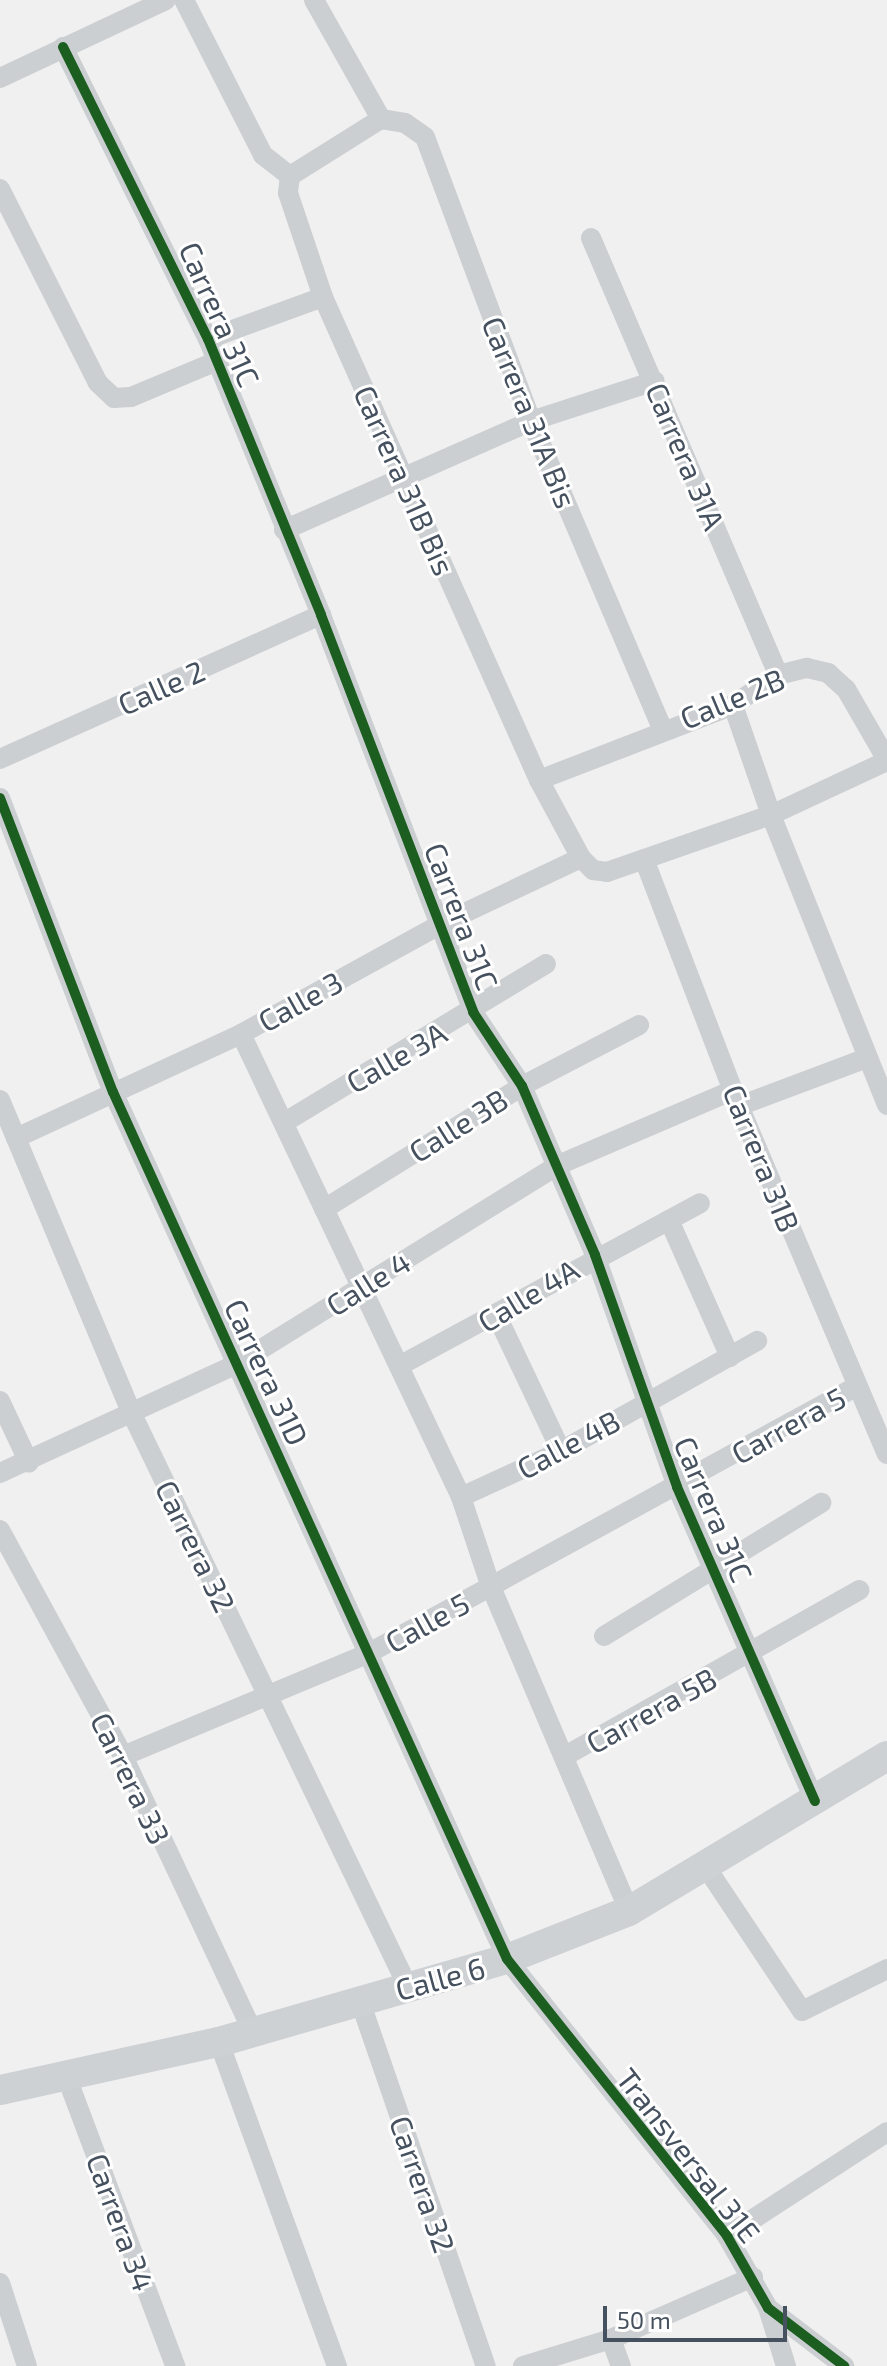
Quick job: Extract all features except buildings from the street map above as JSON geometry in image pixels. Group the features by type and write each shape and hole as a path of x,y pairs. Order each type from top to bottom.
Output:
{"street":[{"path":"0,78 166,0"},
{"path":"184,0 263,155 290,176 381,119 314,0"},
{"name":"Carrera 31C","path":"63,47 208,339 321,615 473,1012 522,1086 595,1255 644,1403 677,1487 815,1801"},
{"name":"Carrera 31A Bis","path":"381,119 405,123 425,137 531,421 662,728"},
{"name":"Carrera 31B Bis","path":"290,176 288,193 323,297 539,780 581,858"},
{"path":"0,189 7,220 98,383 114,398 131,397 217,361"},
{"name":"Carrera 31A","path":"591,238 655,381 778,675"},
{"path":"208,339 323,297"},
{"path":"284,530 531,421 655,381"},
{"name":"Calle 2","path":"0,759 321,615"},
{"name":"Calle 2B","path":"539,780 662,728 733,705 778,675 807,668 828,673 846,689 887,760"},
{"path":"733,705 771,815 887,1105"},
{"path":"581,858 593,870 607,872 771,815 887,760"},
{"name":"Carrera 31D","path":"0,798 113,1092 507,1959"},
{"name":"Calle 3","path":"16,1138 241,1034 439,925 581,858"},
{"name":"Carrera 31B","path":"644,859 736,1098 887,1454"},
{"name":"Calle 3A","path":"285,1122 473,1012 546,964"},
{"name":"Calle 3B","path":"324,1209 522,1086 639,1025"},
{"path":"241,1034 364,1286 461,1497 491,1587 629,1911"},
{"name":"Calle 4","path":"0,1473 29,1463 237,1364 556,1166 736,1098 867,1058"},
{"name":"Carrera 32","path":"0,1100 132,1414 407,1985"},
{"name":"Calle 4A","path":"399,1366 497,1316 595,1255 700,1203"},
{"path":"669,1220 730,1357"},
{"path":"497,1316 561,1451"},
{"name":"Calle 4B","path":"461,1497 561,1451 757,1341"},
{"name":"Carrera 5","path":"677,1487 857,1386"},
{"path":"0,1401 29,1463"},
{"name":"Calle 5","path":"123,1756 369,1653 677,1487"},
{"path":"604,1636 713,1566 821,1503"},
{"name":"Carrera 33","path":"0,1530 123,1756 252,2030"},
{"name":"Carrera 5B","path":"565,1756 750,1655 860,1590"},
{"name":"Calle 6","path":"0,2090 67,2078 219,2042 407,1985 507,1959 629,1911 887,1756"},
{"path":"706,1867 802,2011 887,1969"},
{"name":"Transversal 31E","path":"507,1959 727,2236 768,2308 844,2366"},
{"name":"Carrera 32","path":"360,2001 486,2366"},
{"path":"219,2042 337,2366"},
{"name":"Carrera 34","path":"67,2078 175,2366"},
{"path":"727,2236 887,2132"},
{"path":"523,2366 611,2339 753,2277"},
{"path":"0,2283 27,2366"},
{"path":"768,2308 786,2366"},
{"path":"611,2339 621,2366"}],"cycle path":[{"path":"63,47 208,339 321,615 473,1012 522,1086 595,1255 677,1487 815,1801"},
{"path":"0,798 113,1092 507,1959 727,2236 768,2308 844,2366"}]}
